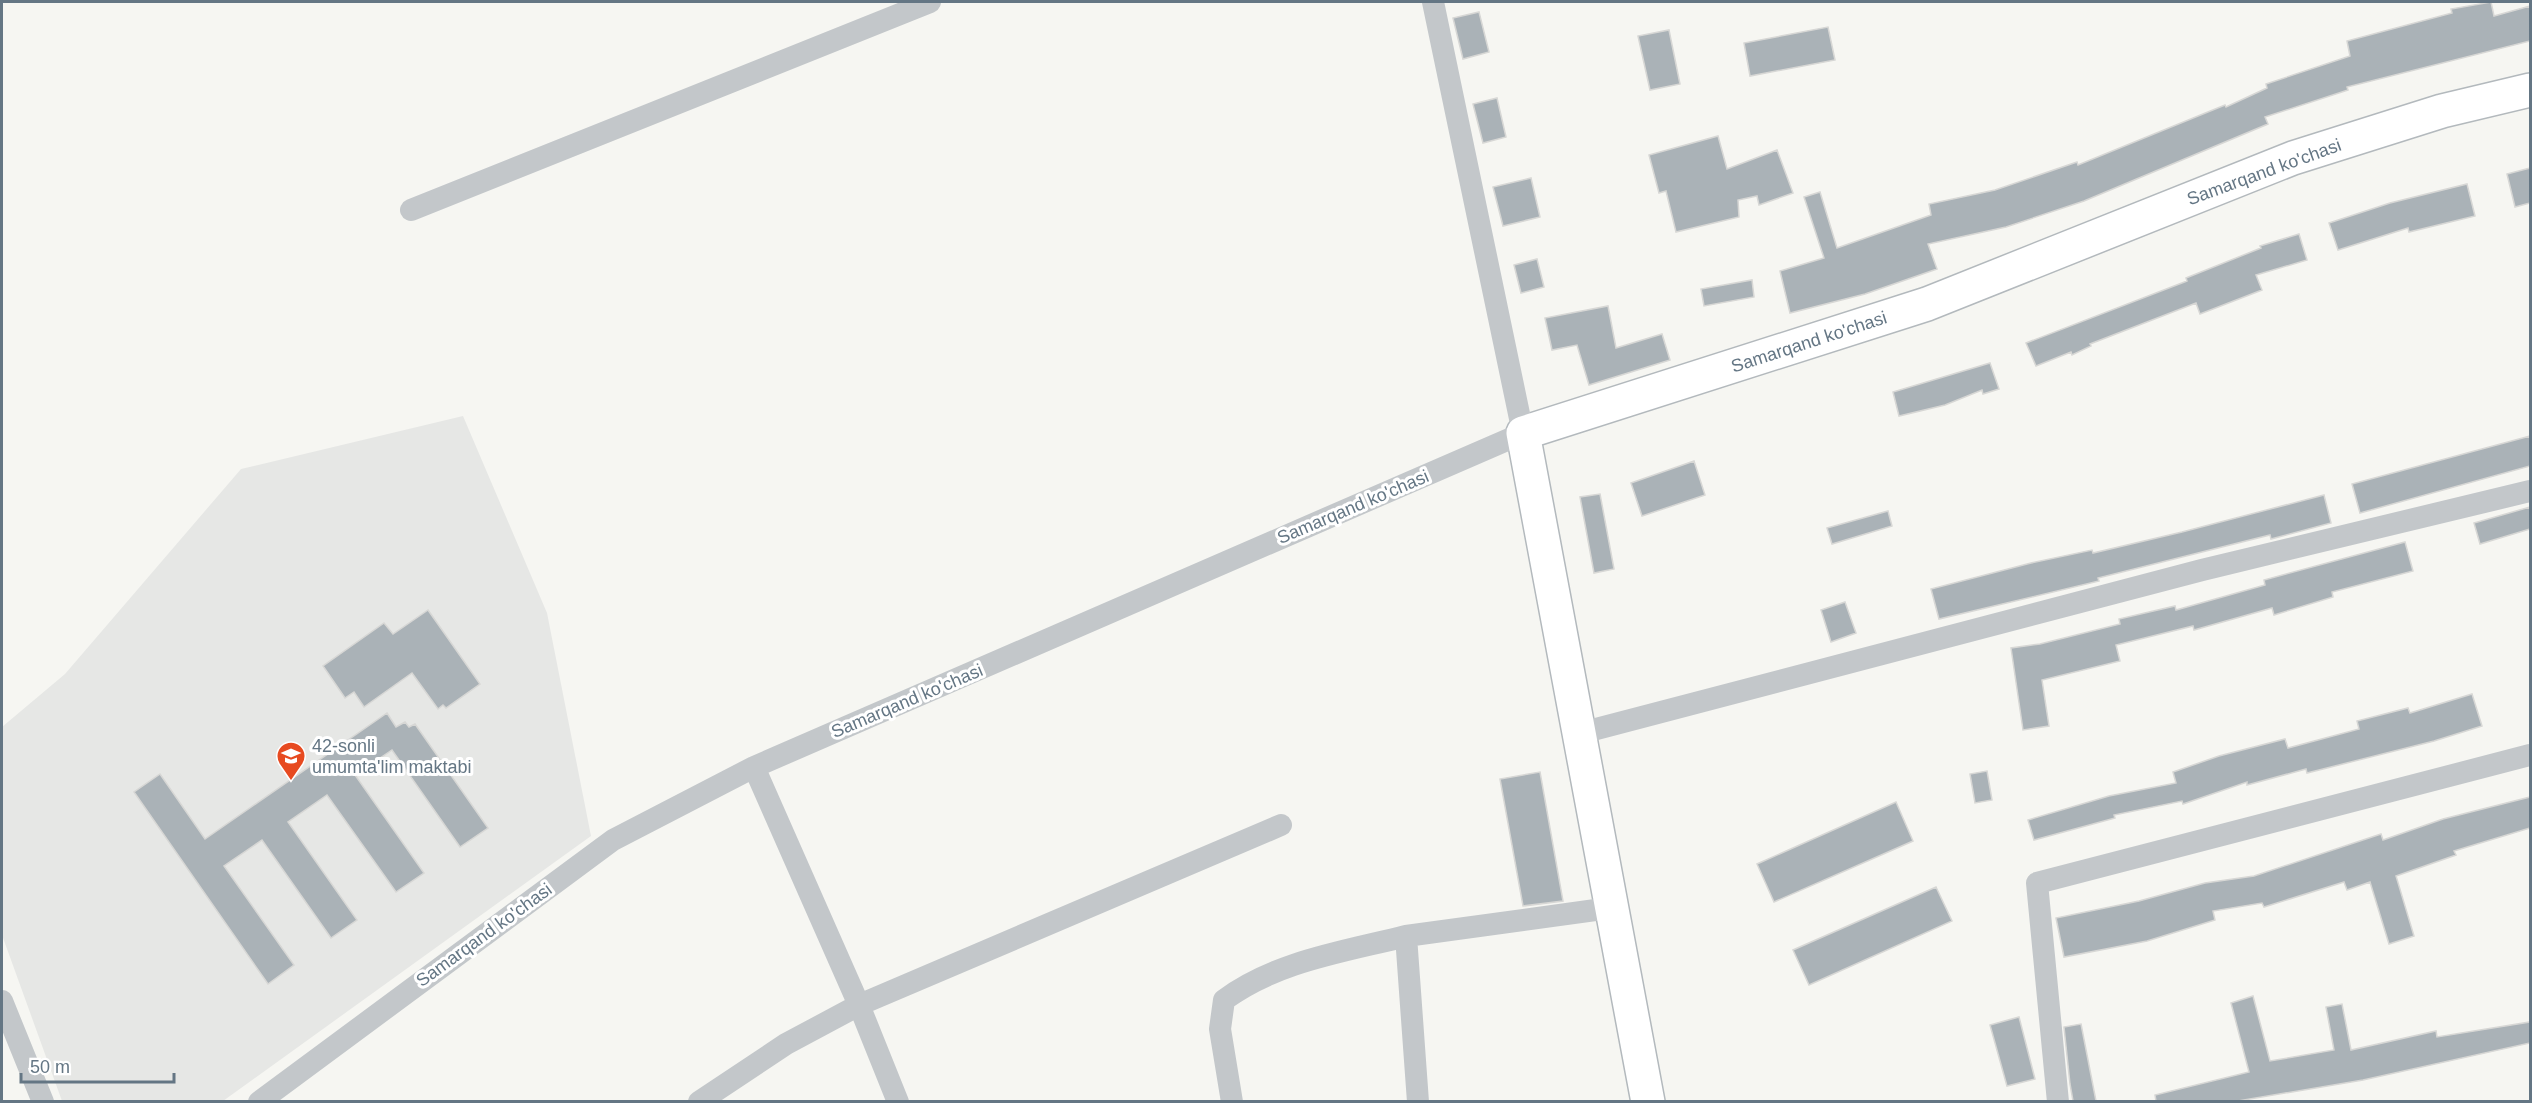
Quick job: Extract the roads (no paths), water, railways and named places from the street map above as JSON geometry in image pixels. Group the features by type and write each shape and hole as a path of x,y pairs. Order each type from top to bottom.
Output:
{"street":[{"path":"411,210 930,2"},
{"path":"1433,2 1523,433 1581,733 1610,908 1648,1101"},
{"name":"Samarqand ko'chasi","path":"259,1101 613,840 754,767 1523,433 1927,304 2293,158 2442,111 2530,90"},
{"path":"1581,733 2202,570 2530,491"},
{"path":"2058,1101 2037,883 2530,755"},
{"path":"754,767 859,1005 898,1101"},
{"path":"699,1101 786,1044 859,1005 1281,825"},
{"path":"1232,1101 1220,1029 1224,1000 1248,982 1278,969 1406,936 1610,908"},
{"path":"1406,936 1418,1101"},
{"path":"2,1001 43,1101"}],"place":[{"name":"42-sonli umumta'lim maktabi","path":"291,782"}]}
